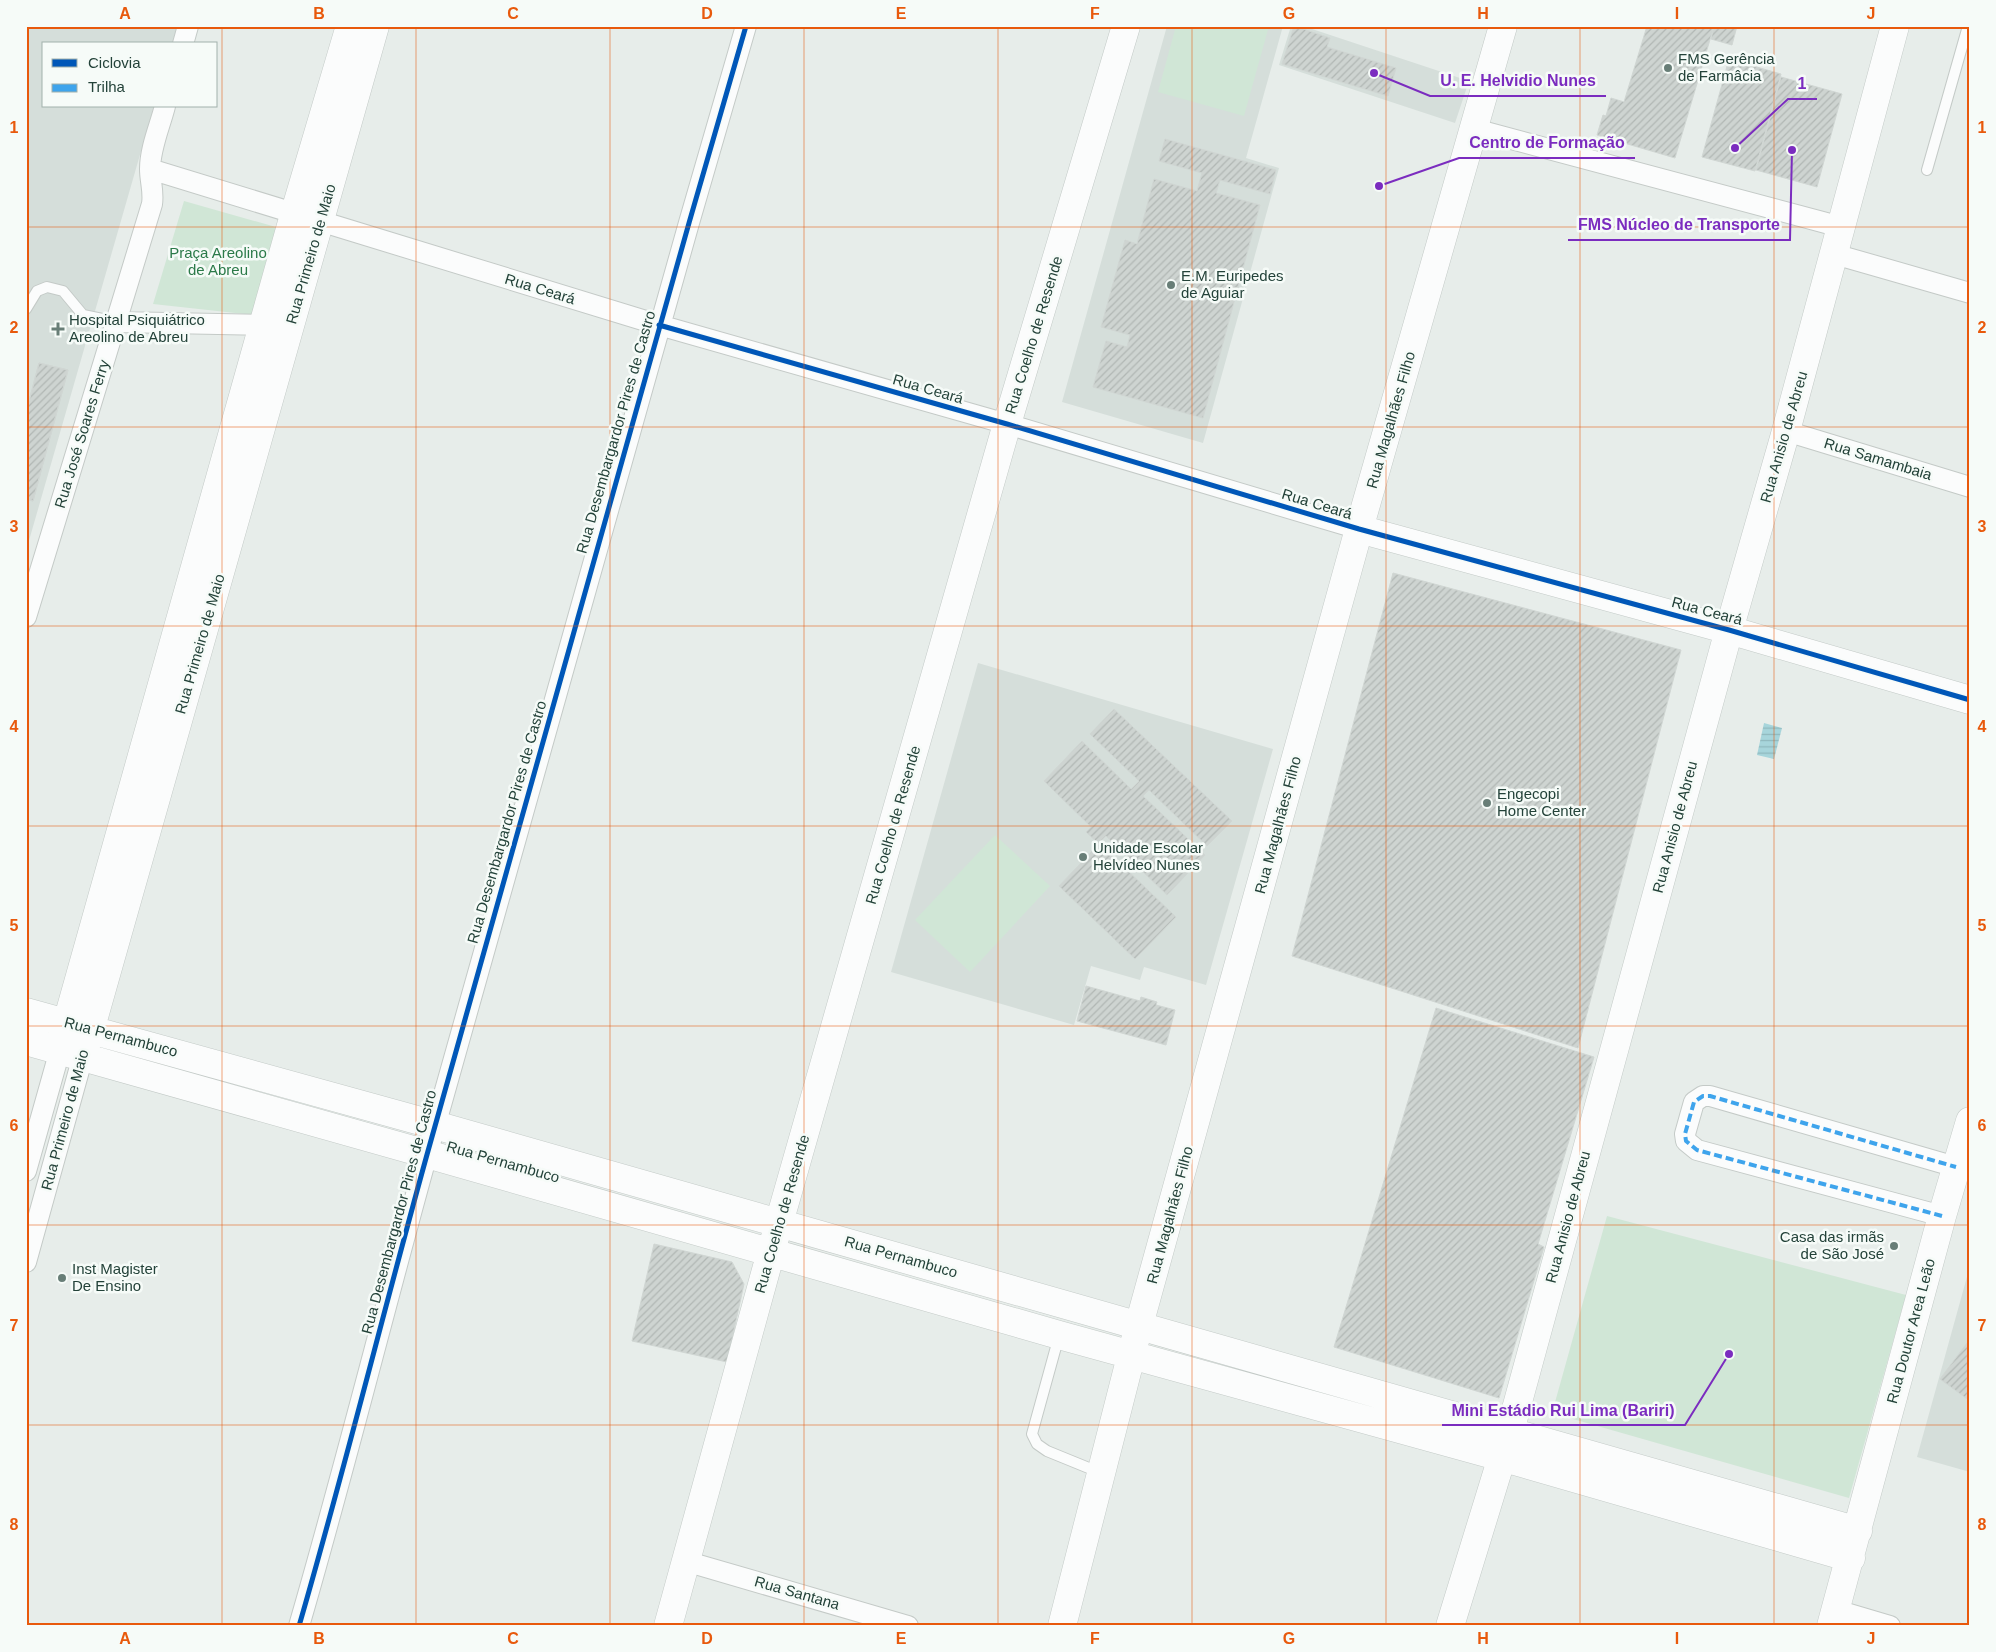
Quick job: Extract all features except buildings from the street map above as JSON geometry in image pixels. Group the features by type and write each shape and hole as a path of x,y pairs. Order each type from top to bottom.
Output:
{"main road":[{"name":"Rua Primeiro de Maio","path":"79,1026 263,326 350,26"},
{"name":"Rua Primeiro de Maio","path":"71,1053 292,324 376,26"},
{"name":"Rua Coelho de Resende","path":"668,1626 779,1223 1008,424 1126,26"},
{"name":"Rua Magalhães Filho","path":"1062,1626 1133,1355 1139,1324 1359,529 1503,26"},
{"name":"Rua Anisio de Abreu","path":"1450,1626 1510,1431 1729,630 1786,431 1895,26"},
{"name":"Rua Ceará","path":"1359,529 1729,630 1970,700"},
{"name":"Rua Pernambuco","path":"26,1012 435,1124 1510,1431 1855,1544"},
{"name":"Rua Pernambuco","path":"26,1041 1059,1336 1501,1457 1855,1544"},
{"name":"Rua Doutor Area Leão","path":"1834,1618 1942,1216 1970,1121"}],"street":[{"path":"184,42 188,26"},
{"name":"Rua Desembargardor Pires de Castro","path":"299,1626 325,1536 435,1124 659,325 746,26"},
{"name":"Rua José Soares Ferry","path":"26,617 152,204 153,193 150,169 152,153 164,108"},
{"path":"1474,129 1841,227"},
{"name":"Rua Ceará","path":"150,169 659,325 1008,424 1359,529"},
{"path":"1834,254 1970,292"},
{"path":"117,322 263,326 292,324"},
{"name":"Rua Samambaia","path":"1786,431 1970,487"},
{"name":"Rua Primeiro de Maio","path":"26,1171 71,1053"},
{"name":"Rua Primeiro de Maio","path":"26,1262 71,1053"},
{"path":"1942,1216 1698,1150 1686,1141 1685,1134 1694,1102 1703,1096 1710,1096 1956,1167"},
{"name":"Rua Santana","path":"685,1561 908,1626"},
{"path":"1834,1618 1890,1626"}],"lane":[{"path":"1927,170 1968,32"},
{"path":"26,309 38,291 47,287 63,290 83,315 117,322"},
{"path":"1059,1336 1032,1434 1037,1444 1047,1451 1102,1474"}],"shaded area":[{"name":"Hospital Psiquiátrico Areolino de Abreu","path":"26,26 177,26 173,42 42,42 42,108 153,108 26,551"},
{"name":"E.M. Euripedes de Aguiar","path":"1167,26 1283,26 1246,158 1279,168 1203,443 1062,402"},
{"path":"1291,26 1303,26 1469,81 1455,123 1279,65"},
{"name":"Unidade Escolar Helvídeo Nunes","path":"978,663 1273,749 1206,985 1144,967 1140,980 1091,966 1074,1025 891,972"},
{"path":"1970,1266 1970,1472 1917,1457"}],"green space":[{"path":"1176,26 1269,26 1244,116 1158,92"},
{"name":"Praça Areolino de Abreu","path":"184,201 290,231 262,316 153,304"},
{"path":"995,835 1050,886 970,972 915,920"},
{"path":"1607,1216 1906,1295 1849,1498 1552,1413"}],"water":[{"path":"1764,723 1782,728 1774,759 1757,755"}],"marked path":[{"path":"1942,1216 1697,1150 1686,1141 1685,1134 1694,1102 1703,1096 1710,1096 1956,1167"}],"cycle path":[{"path":"299,1626 506,869 746,26"},
{"path":"659,325 1007,424 1359,529 1729,630 1970,700"}],"place":[{"name":"FMS Gerência de Farmâcia","path":"1668,68"},
{"name":"U. E. Helvidio Nunes","path":"1374,73"},
{"name":"1","path":"1735,148"},
{"name":"FMS Núcleo de Transporte","path":"1792,150"},
{"name":"Centro de Formação","path":"1379,186"},
{"name":"E.M. Euripedes de Aguiar","path":"1171,285"},
{"name":"Hospital Psiquiátrico Areolino de Abreu","path":"58,329"},
{"name":"Engecopi Home Center","path":"1487,803"},
{"name":"Unidade Escolar Helvídeo Nunes","path":"1083,857"},
{"name":"Casa das irmãs de São José","path":"1894,1246"},
{"name":"Inst Magister De Ensino","path":"62,1278"},
{"name":"Mini Estádio Rui Lima (Bariri)","path":"1729,1354"}]}
